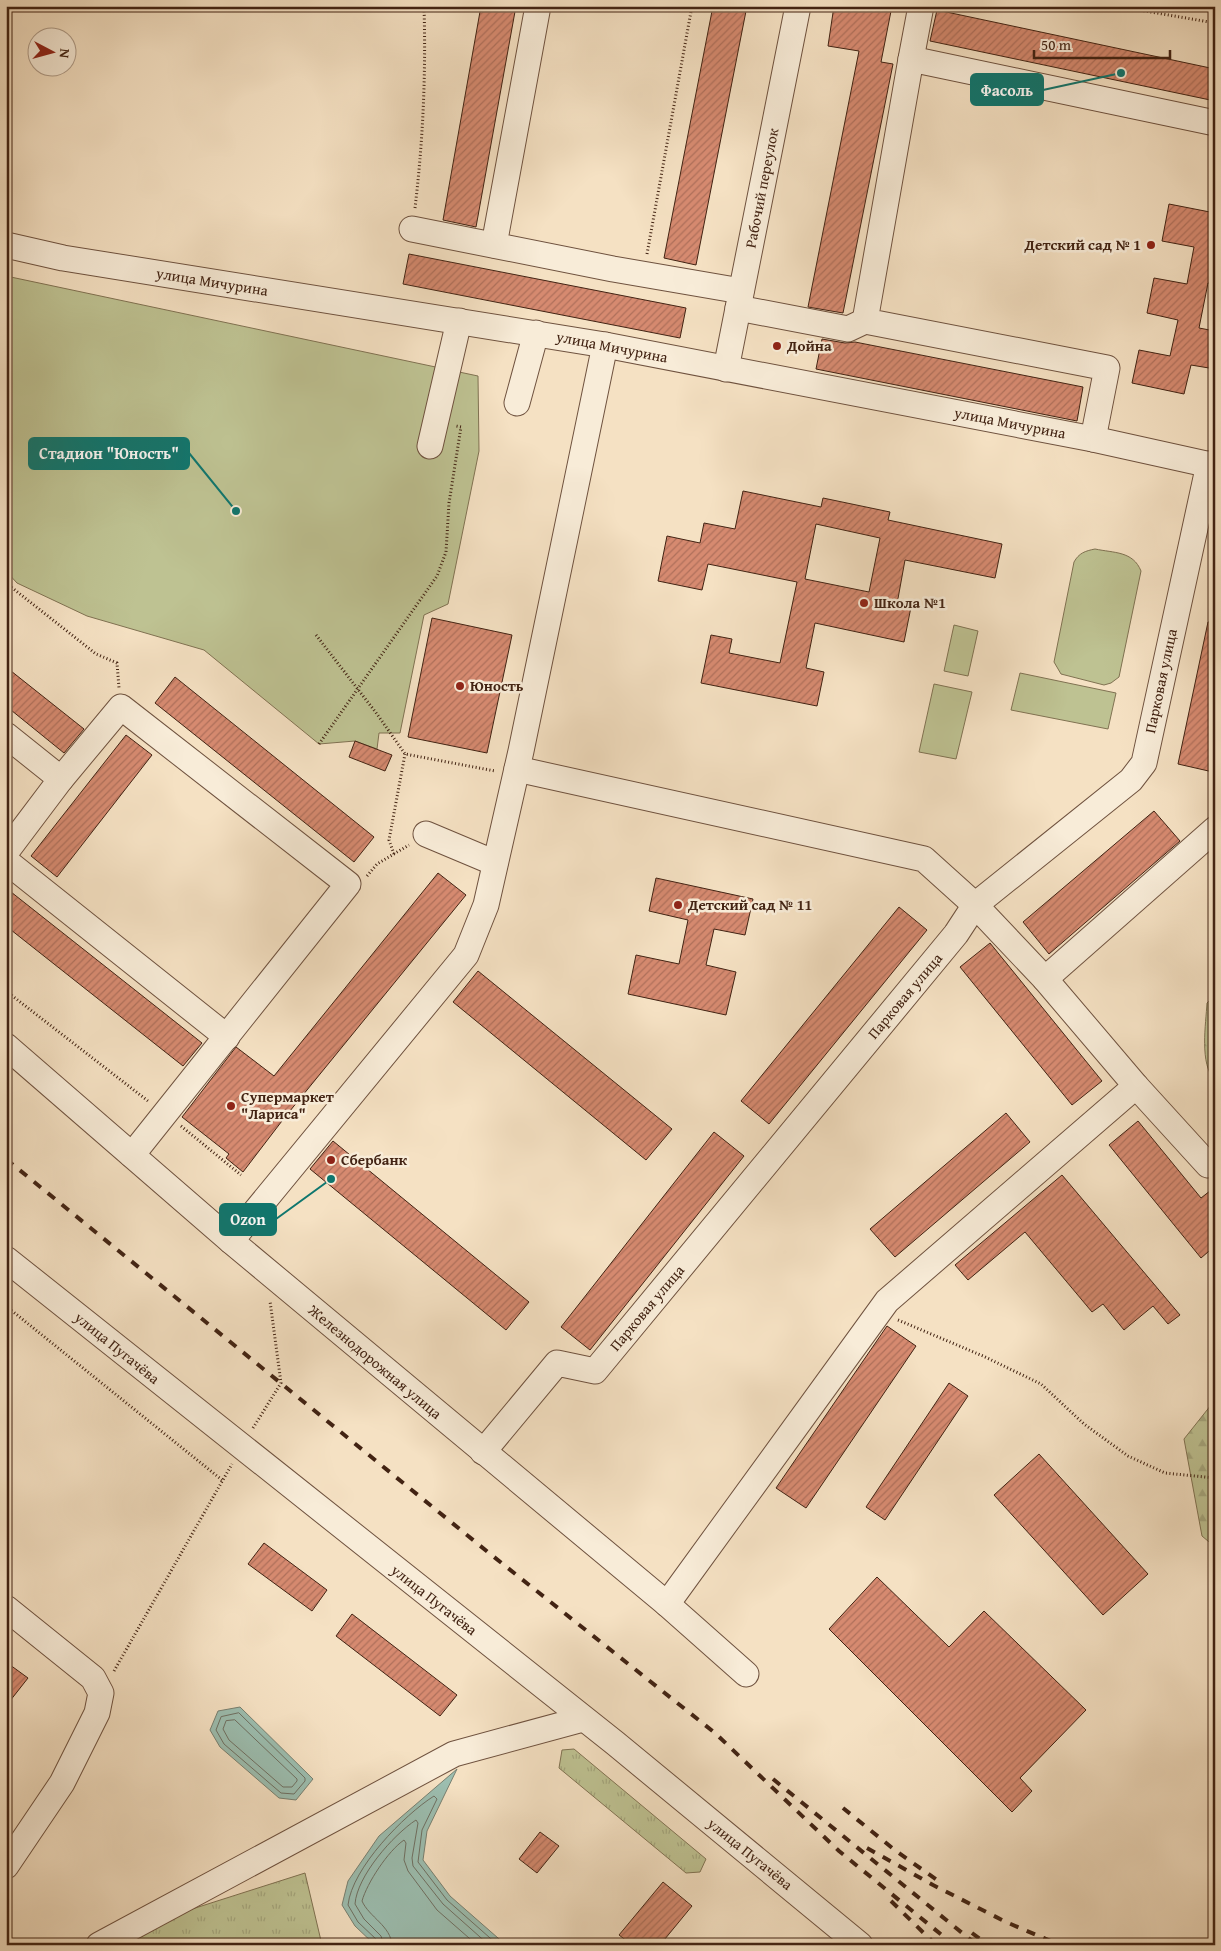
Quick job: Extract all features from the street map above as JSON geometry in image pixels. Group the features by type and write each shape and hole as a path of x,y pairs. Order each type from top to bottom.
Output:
{"street":[{"path":"494,245 538,6"},
{"name":"Рабочий переулок","path":"726,369 798,6"},
{"path":"865,321 922,6"},
{"path":"911,59 1215,124"},
{"path":"412,229 643,274 848,329 865,321 1107,368 1093,439"},
{"name":"улица Мичурина","path":"6,245 63,258 605,345 1093,439 1212,465"},
{"path":"430,446 458,321"},
{"path":"517,403 536,333"},
{"path":"231,1241 466,955 486,905 495,864 508,766 605,345"},
{"name":"Парковая улица","path":"483,1452 557,1363 595,1371 956,934 975,905 1130,780 1144,763 1212,465"},
{"path":"6,852 61,779 122,706 348,884 132,1155"},
{"path":"6,735 61,779"},
{"path":"508,766 924,859 975,905 1208,1165 1215,1160"},
{"path":"1044,980 1215,829"},
{"path":"426,834 495,864"},
{"path":"6,861 227,1037"},
{"name":"Железнодорожная улица","path":"6,1046 231,1241 667,1604 746,1674"},
{"path":"667,1604 887,1301 1136,1086"},
{"name":"улица Пугачёва","path":"6,1259 584,1719 860,1945"},
{"path":"6,1608 97,1686 97,1714 62,1782 6,1866"},
{"path":"99,1945 454,1754 584,1719"}],"path":[{"path":"412,229 421,158 425,66 424,6"},
{"path":"643,274 692,6"},
{"path":"1116,6 1215,23"},
{"path":"1144,6 1154,13"},
{"path":"319,744 437,576 446,552 449,503 461,428 436,421"},
{"path":"6,584 96,654 117,664 122,706"},
{"path":"316,635 405,754 497,771 508,766"},
{"path":"394,854 389,840 405,754"},
{"path":"6,991 166,1114 241,1175"},
{"path":"97,1686 281,1383 267,1271"},
{"path":"6,1306 222,1480"},
{"path":"879,1312 983,1356 1041,1384 1084,1424 1128,1456 1165,1474 1214,1477 1215,1485"}],"green space":[{"path":"6,276 478,376 479,451 448,604 424,615 400,733 379,733 377,749 355,741 319,744 204,650 87,616 17,583 6,571"},
{"path":"1095,549 1128,556 1138,564 1141,571 1119,677 1111,683 1104,685 1061,674 1054,662 1074,562 1078,556"},
{"path":"954,625 978,631 968,676 944,671"},
{"path":"1020,673 1116,693 1108,729 1011,710"},
{"path":"934,684 972,692 956,759 919,752"},
{"path":"1215,995 1215,1080 1207,1064 1205,1032 1207,1003"},
{"path":"1215,1400 1215,1547 1202,1536 1184,1439"},
{"path":"574,1749 706,1859 700,1872 686,1873 559,1768 562,1750"},
{"path":"305,1873 322,1945 126,1945 189,1910"}],"water":[{"path":"240,1707 313,1779 296,1800 279,1798 220,1747 210,1730 218,1711"},
{"path":"457,1769 427,1831 423,1860 450,1896 506,1945 375,1945 355,1926 342,1905 348,1881 379,1836"}],"building":[{"path":"481,6 516,6 476,227 443,220"},
{"path":"713,6 747,6 696,265 664,258"},
{"path":"834,6 892,6 881,62 893,64 843,313 808,307 859,51 828,46"},
{"path":"937,10 1215,69 1215,101 930,41"},
{"path":"1169,204 1215,213 1215,284 1208,283 1199,328 1215,331 1215,369 1191,365 1184,394 1132,383 1139,350 1170,356 1178,320 1147,313 1154,278 1187,284 1194,247 1162,241"},
{"path":"409,254 686,308 680,338 403,284"},
{"path":"822,339 845,343 855,342 1083,387 1077,421 816,369"},
{"path":"743,491 821,507 823,498 890,512 888,520 1002,544 995,578 905,560 897,604 911,607 904,642 815,623 806,668 824,672 817,706 701,683 711,635 732,639 729,653 780,663 797,582 708,564 702,590 658,581 667,536 700,543 704,523 735,529","holes":["816,524 880,538 869,592 805,579"]},
{"name":"Юность","path":"432,618 512,635 487,753 408,737"},
{"path":"1208,622 1215,622 1215,762 1213,772 1178,764"},
{"path":"6,667 84,729 64,753 6,706"},
{"path":"175,677 374,837 354,862 155,703"},
{"path":"126,735 152,755 57,877 31,856"},
{"path":"355,741 392,755 385,771 349,757"},
{"path":"1154,811 1180,841 1049,954 1023,922"},
{"path":"438,873 466,895 285,1117 243,1172 226,1158 229,1154 182,1117 236,1047 274,1076"},
{"path":"656,878 753,899 745,935 714,929 706,965 736,972 726,1015 628,994 636,955 679,964 688,920 649,911"},
{"path":"6,888 202,1043 183,1066 6,926"},
{"path":"899,907 927,930 769,1124 741,1101"},
{"path":"990,943 1102,1081 1072,1105 960,967"},
{"path":"478,971 672,1129 646,1160 453,1002"},
{"path":"1006,1113 1030,1142 895,1257 870,1229"},
{"path":"1138,1121 1201,1198 1215,1187 1215,1246 1201,1258 1109,1145"},
{"path":"714,1132 744,1156 590,1350 561,1327"},
{"path":"333,1141 529,1302 506,1330 310,1169"},
{"path":"1062,1175 1180,1315 1168,1324 1153,1306 1124,1330 1103,1304 1092,1312 1025,1232 968,1280 955,1265"},
{"path":"887,1326 916,1346 806,1508 776,1488"},
{"path":"949,1383 968,1396 885,1520 866,1507"},
{"path":"1039,1454 1148,1574 1103,1615 994,1495"},
{"path":"264,1543 327,1590 312,1611 248,1564"},
{"path":"877,1577 949,1647 984,1611 1086,1710 1020,1778 1032,1791 1012,1812 829,1629"},
{"path":"352,1614 457,1695 440,1716 336,1636"},
{"path":"6,1662 28,1678 6,1706"},
{"path":"540,1832 559,1846 537,1873 519,1859"},
{"path":"663,1882 692,1906 660,1945 632,1945 619,1935"}],"railway":[{"path":"6,1159 489,1553 715,1733 839,1851 954,1945"},
{"path":"773,1779 977,1945"},
{"path":"843,1808 896,1851 937,1880"},
{"path":"867,1848 933,1885 1006,1922 1060,1945"},
{"path":"891,1901 936,1945"},
{"path":"972,1933 988,1945"}],"place":[{"name":"Фасоль","path":"1121,73"},
{"name":"Детский сад № 1","path":"1151,245"},
{"name":"Дойна","path":"777,346"},
{"name":"Стадион \"Юность\"","path":"236,511"},
{"name":"Школа №1","path":"864,603"},
{"name":"Юность","path":"460,686"},
{"name":"Детский сад № 11","path":"678,905"},
{"name":"Супермаркет \"Лариса\"","path":"231,1106"},
{"name":"Сбербанк","path":"331,1160"},
{"name":"Ozon","path":"331,1179"}]}
